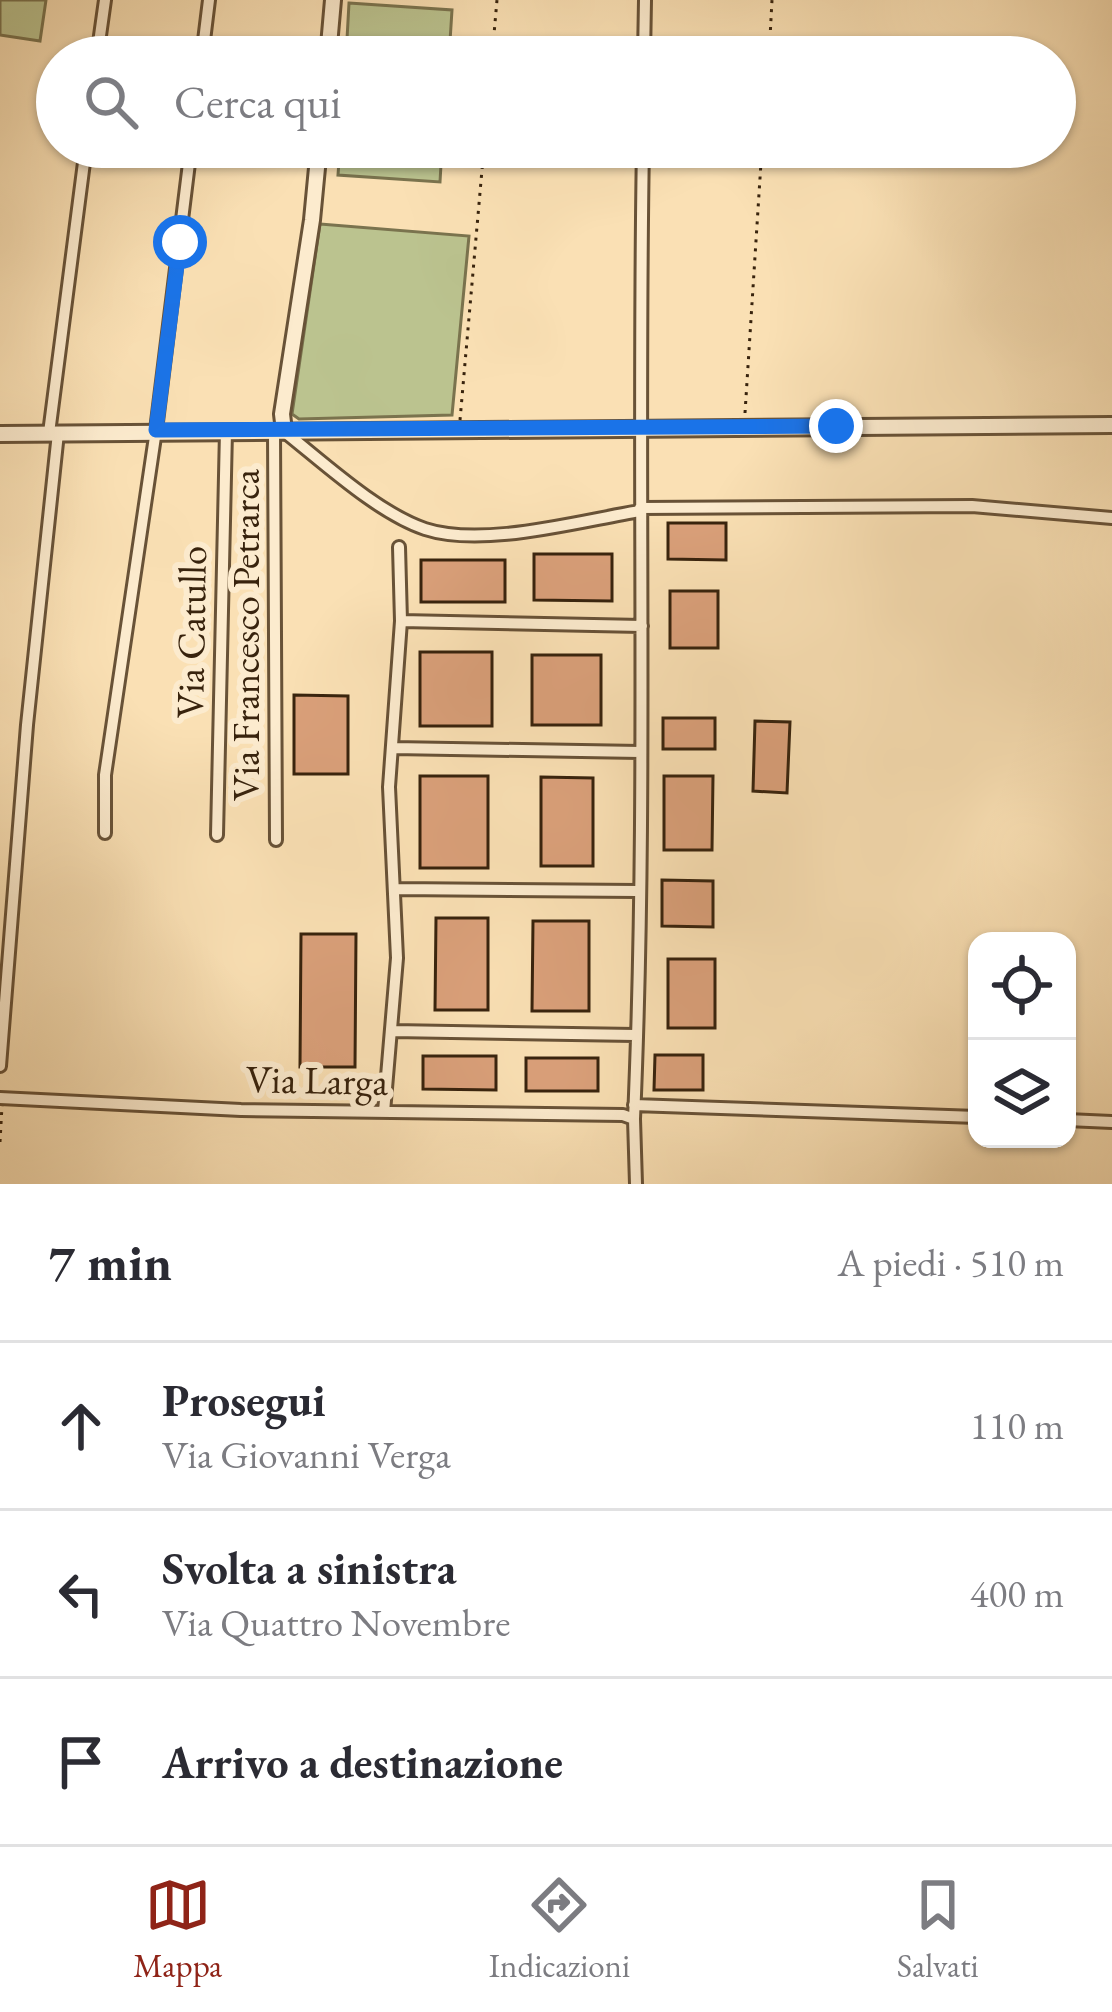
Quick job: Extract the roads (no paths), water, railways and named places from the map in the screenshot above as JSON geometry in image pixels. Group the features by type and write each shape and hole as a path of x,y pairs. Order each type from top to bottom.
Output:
{"street":[{"path":"101,36 105,0"},
{"path":"205,36 209,0"},
{"path":"330,36 333,0"},
{"path":"644,36 645,0"},
{"path":"0,1066 54,433 84,168"},
{"path":"105,833 104,775 156,430 188,168"},
{"path":"279,431 317,168"},
{"path":"636,1184 643,168"},
{"path":"0,434 1112,425"},
{"name":"Via Catullo","path":"217,836 226,430"},
{"path":"279,431 398,517 450,534 512,531 640,509 972,506 1112,518"},
{"name":"Via Francesco Petrarca","path":"276,840 279,431"},
{"path":"384,1112 393,1031 396,889 389,787 401,622 399,547"},
{"path":"401,622 643,626"},
{"path":"393,748 640,752"},
{"path":"396,889 638,891"},
{"path":"0,893 13,901"},
{"path":"393,1031 635,1035"},
{"name":"Via Larga","path":"1,1098 241,1110 622,1115 634,1119"},
{"path":"634,1105 968,1117"},
{"path":"1076,1120 1112,1122"}]}
